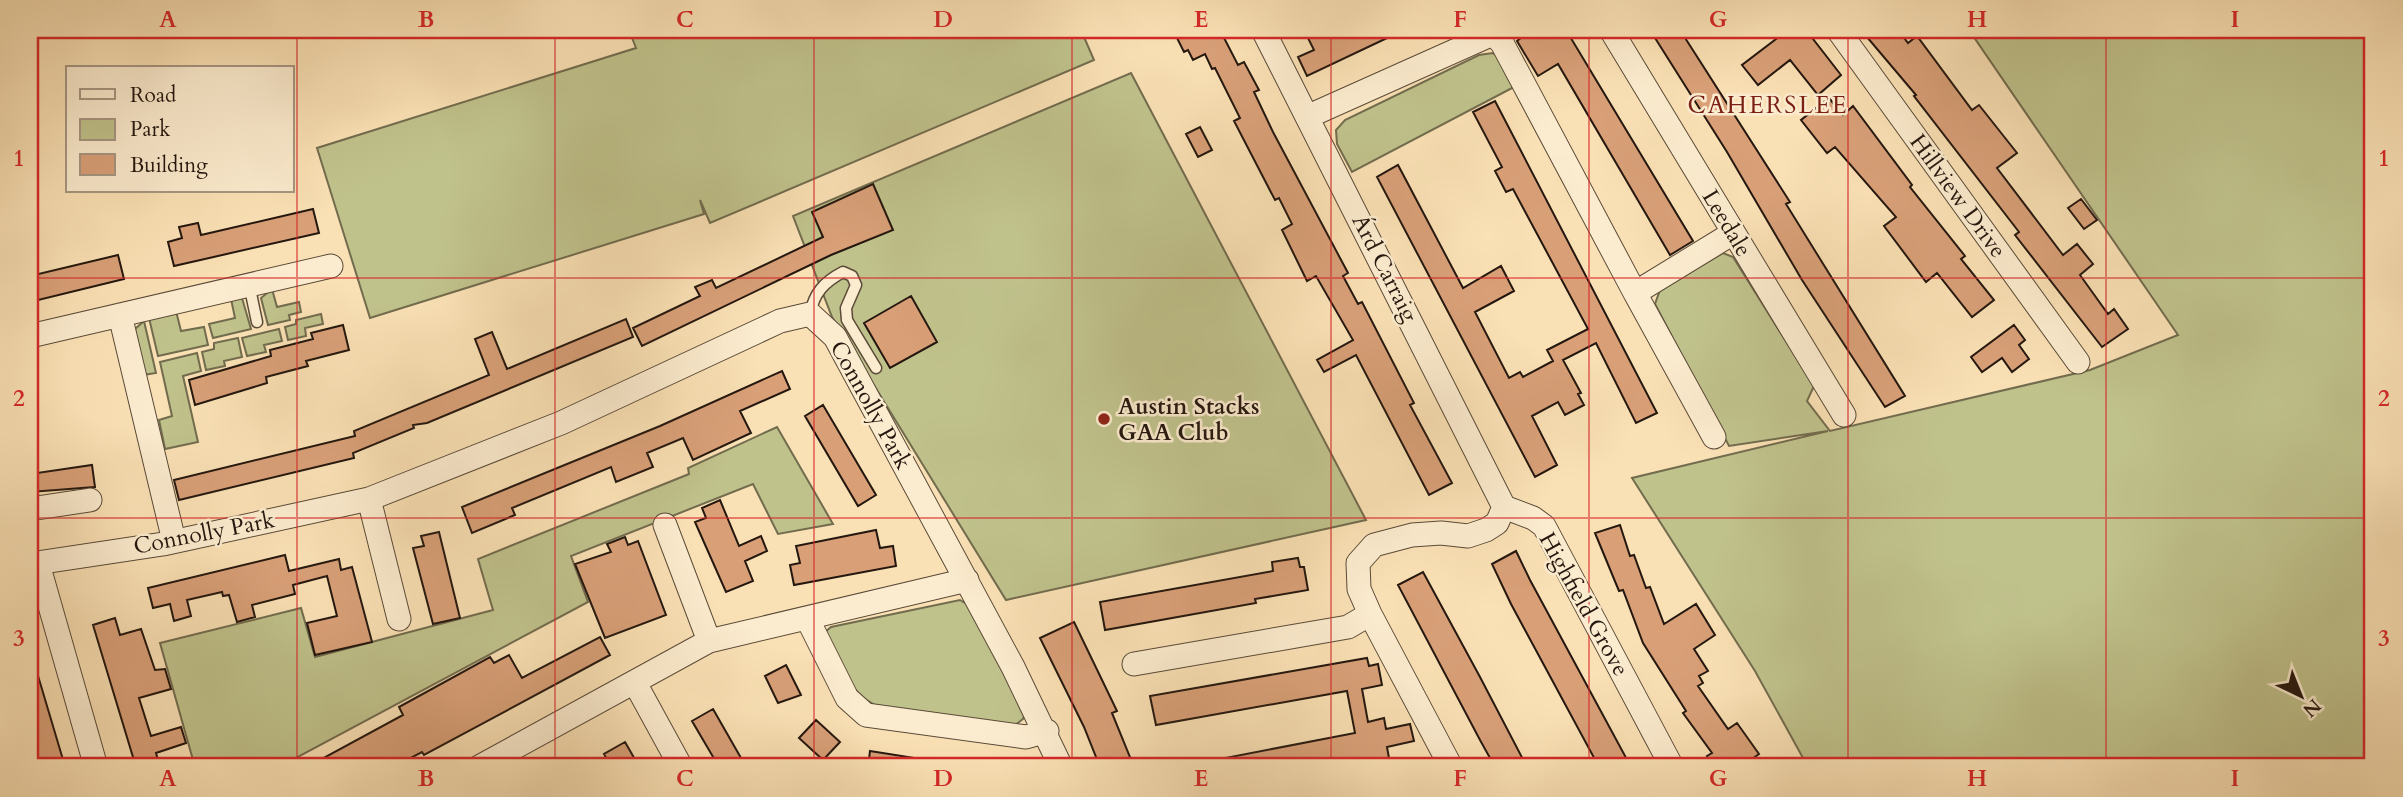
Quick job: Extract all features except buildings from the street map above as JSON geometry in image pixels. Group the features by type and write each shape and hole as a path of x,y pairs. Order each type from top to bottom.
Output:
{"street":[{"name":"Árd Carraig","path":"1263,30 1309,116 1504,507"},
{"name":"Leedale","path":"1611,30 1844,415"},
{"name":"Hillview Drive","path":"1838,30 2078,362"},
{"path":"1309,116 1488,36 1495,36 1502,43 1714,437"},
{"path":"1635,293 1732,233"},
{"path":"30,336 331,265"},
{"name":"Connolly Park","path":"96,767 34,564 174,541 369,499 561,423 780,321 810,314 835,337 967,580 1046,731 1061,767"},
{"path":"120,315 174,541"},
{"path":"369,499 400,620"},
{"path":"30,509 90,500"},
{"path":"1451,767 1370,614 1359,589 1358,563 1374,545 1412,535 1441,533 1468,536 1497,523 1504,507"},
{"name":"Highfield Grove","path":"1504,507 1533,518 1544,526 1672,767"},
{"path":"665,525 709,640"},
{"path":"479,767 709,640 967,580"},
{"path":"1134,664 1348,627 1370,614"},
{"path":"807,618 847,698 866,715 1026,737 1046,731"},
{"path":"635,683 681,767"}],"lane":[{"path":"810,314 813,297 828,280 843,272 852,276 856,285 846,308 847,320 876,368"},
{"path":"249,285 257,322"}],"green space":[{"path":"629,30 1081,30 1094,60 710,223 700,200 704,214 370,318 317,148 636,48"},
{"path":"1969,30 2373,30 2373,767 1808,767 1755,671 1632,478 1828,431 1729,446 1655,304 1660,290 1723,253 1733,257 1814,386 1807,401 1830,431 2090,370 2178,335"},
{"path":"1493,53 1499,58 1514,87 1352,172 1337,144 1336,130 1345,120 1479,55"},
{"name":"Austin Stacks GAA Club","path":"1131,73 1366,520 1006,600 832,317 793,216"},
{"path":"272,289 277,307 299,302 301,312 289,315 290,320 268,325 261,298"},
{"path":"242,298 251,329 213,338 209,324 235,318 231,299"},
{"path":"176,311 181,331 204,327 208,345 158,356 149,318"},
{"path":"321,314 323,324 305,328 306,336 288,340 285,327 296,324 296,320"},
{"path":"144,321 156,373 143,375 135,329"},
{"path":"279,329 282,341 264,345 266,352 247,356 242,338"},
{"path":"238,338 242,357 224,361 225,366 206,370 202,352 214,349 214,343"},
{"path":"197,353 201,371 183,376 198,442 165,449 159,420 172,416 160,362"},
{"path":"777,427 833,524 778,534 753,484 571,556 588,602 279,767 195,767 160,643 301,608 315,657 493,610 478,559 689,474 688,468"},
{"path":"960,600 970,606 1027,708 1023,719 1014,726 884,709 872,704 847,678 824,633 831,627"}],"place":[{"name":"Austin Stacks GAA Club","path":"1104,419"}],"district":[{"name":"CAHERSLEE","path":"1768,105"}]}
